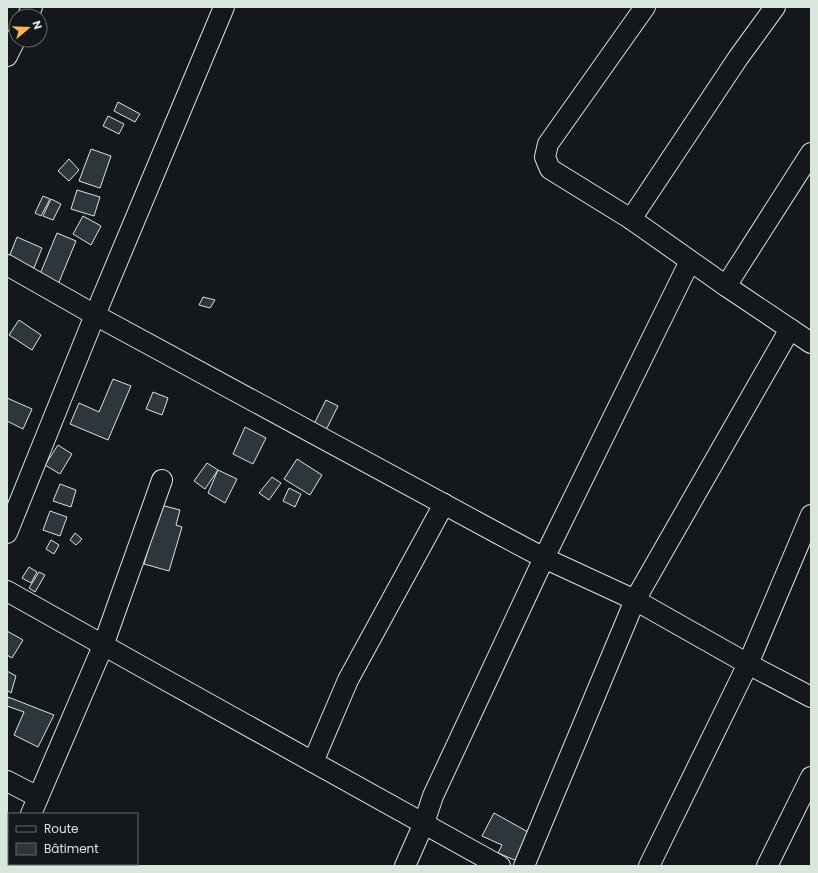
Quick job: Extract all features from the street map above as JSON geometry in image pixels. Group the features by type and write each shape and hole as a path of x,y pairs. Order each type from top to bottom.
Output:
{"street":[{"path":"7,533 95,315 224,7"},
{"path":"645,7 548,144 544,157 550,170 631,219 726,286 811,342"},
{"path":"631,219 738,58 775,7"},
{"path":"726,286 811,153"},
{"path":"405,866 424,824 433,796 544,558 690,261"},
{"path":"7,265 95,315 544,558 635,600 748,664 811,696"},
{"path":"524,866 635,600 790,329"},
{"path":"7,781 34,806 103,646 162,480"},
{"path":"313,762 348,680 444,504"},
{"path":"649,866 748,664 811,515"},
{"path":"7,591 103,646 500,866"},
{"path":"767,866 811,777"}],"building":[{"path":"118,102 140,114 135,122 114,111"},
{"path":"108,116 124,124 119,134 103,126"},
{"path":"91,149 111,156 100,188 79,181"},
{"path":"69,159 79,170 69,181 58,171"},
{"path":"77,190 100,197 94,216 71,209"},
{"path":"43,196 50,199 41,216 35,213"},
{"path":"51,199 61,204 53,220 43,216"},
{"path":"83,216 101,226 91,245 73,234"},
{"path":"57,233 76,241 57,287 38,279"},
{"path":"17,237 42,248 34,268 9,257"},
{"path":"203,297 215,300 210,308 199,305"},
{"path":"19,320 41,335 32,350 9,335"},
{"path":"113,379 131,386 108,440 70,424 79,403 99,412"},
{"path":"153,392 168,398 162,415 146,409"},
{"path":"7,398 32,409 23,429 7,421"},
{"path":"326,400 338,406 326,430 314,424"},
{"path":"245,427 266,438 253,464 233,454"},
{"path":"58,445 72,454 60,474 45,465"},
{"path":"297,459 322,475 310,495 284,479"},
{"path":"207,463 218,470 205,489 194,481"},
{"path":"218,470 237,479 225,503 208,493"},
{"path":"272,477 281,483 269,500 259,493"},
{"path":"60,484 76,490 71,507 53,501"},
{"path":"289,488 301,494 295,507 283,501"},
{"path":"161,505 180,510 176,525 182,527 169,571 144,564"},
{"path":"50,511 67,517 60,536 43,530"},
{"path":"75,533 82,539 76,545 70,540"},
{"path":"51,540 59,545 54,554 46,549"},
{"path":"29,567 37,572 31,583 22,578"},
{"path":"39,572 45,575 35,592 29,588"},
{"path":"7,631 23,640 12,658 7,655"},
{"path":"7,671 16,676 11,693 7,690"},
{"path":"8,697 54,715 38,747 14,735 24,712 7,706"},
{"path":"494,813 528,832 517,861 498,853 502,845 482,836"},
{"path":"60,865 74,865 74,866"}]}
